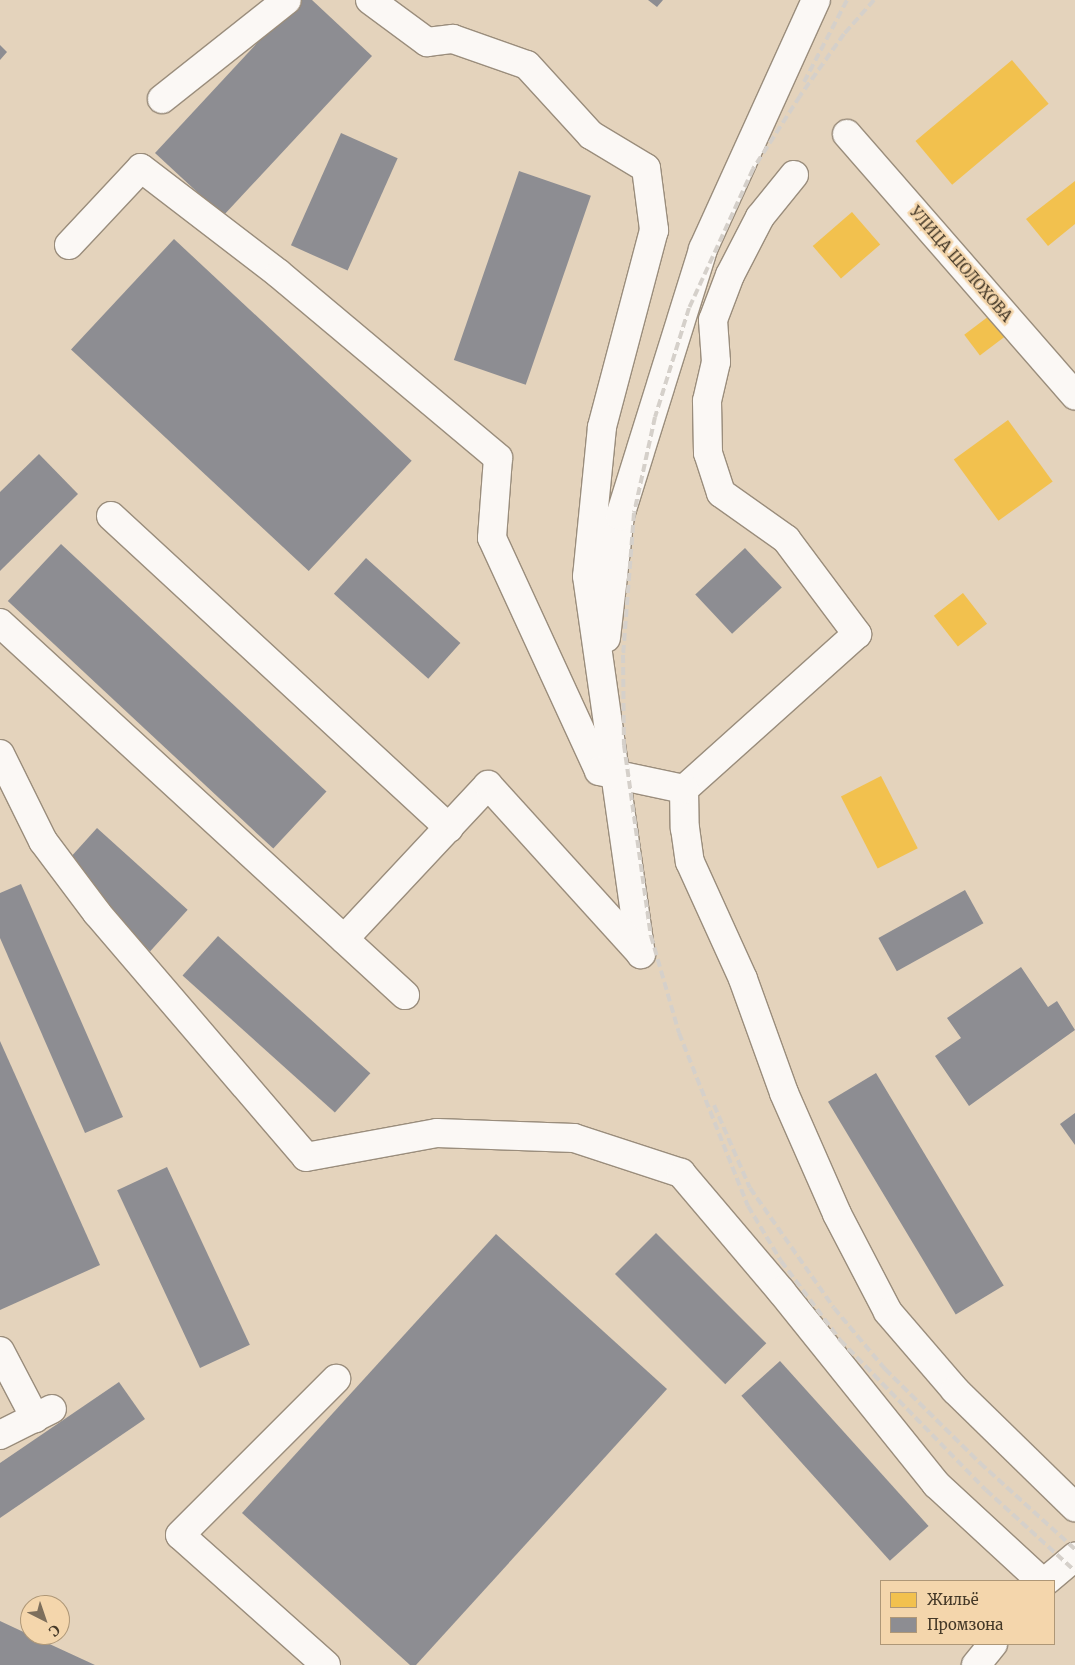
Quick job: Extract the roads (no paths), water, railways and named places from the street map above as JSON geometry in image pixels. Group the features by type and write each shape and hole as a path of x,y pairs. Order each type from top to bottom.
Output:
{"street":[{"path":"162,99 287,0"},
{"path":"344,939 488,785 641,954 587,576 602,427 654,230 646,168 591,135 527,65 453,38 427,42 370,0"},
{"path":"615,769 606,639 620,516 703,249 816,0"},
{"name":"УЛИЦА ШОЛОХОВА","path":"847,134 1075,395"},
{"path":"69,245 141,168 279,274 498,458 492,538 599,771 615,769 684,789"},
{"path":"794,176 760,217 730,275 714,320 716,362 707,401 708,453 721,493 786,540 857,634 684,789 685,828 690,862 743,979 784,1093 836,1214 888,1312 955,1390 1075,1507"},
{"path":"111,516 449,828"},
{"path":"0,623 405,995"},
{"path":"0,754 43,841 97,913 306,1157 436,1134 574,1138 681,1173 936,1484 1040,1580"},
{"path":"0,1351 44,1414 0,1435"},
{"path":"326,1665 180,1535 336,1379"},
{"path":"1047,1580 1075,1557"},
{"path":"976,1665 992,1645"}],"railway":[{"path":"804,82 847,0"},
{"path":"874,0 844,34 800,96 753,169 689,308 655,417 634,513 623,655 624,745 651,936 679,1033 748,1206 781,1261 840,1340 986,1490 1075,1571"},
{"path":"714,1105 750,1188 834,1308 885,1369 980,1463 1075,1549"}]}
